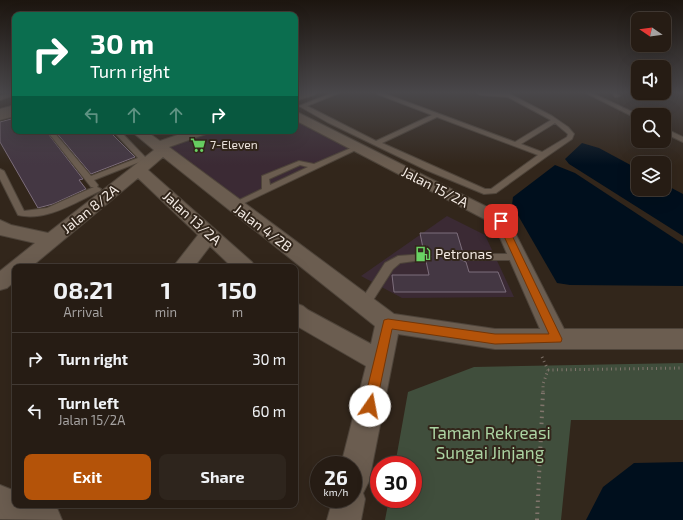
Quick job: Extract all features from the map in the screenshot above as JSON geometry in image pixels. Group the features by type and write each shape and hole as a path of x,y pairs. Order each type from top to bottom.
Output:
{"street":[{"name":"Jalan 15/2A","path":"302,117 324,124 358,147 422,172 501,221 557,339"},
{"name":"Jalan 4/2B","path":"142,134 388,324"},
{"name":"Jalan 8/2A","path":"22,264 52,240 103,192 139,170 160,149 195,134"},
{"name":"Jalan 13/2A","path":"139,170 243,264"},
{"path":"0,226 5,230 52,240"},
{"path":"185,264 209,234"},
{"path":"0,282 12,272"},
{"path":"298,318 380,361"},
{"path":"359,456 388,324 495,339 683,339"},
{"path":"0,502 12,507"},
{"path":"15,508 44,520"},
{"path":"344,520 347,508"}],"lane":[{"path":"316,117 324,124 376,143 422,172 476,189 493,192 543,155 570,138 571,134 568,130 548,117"},
{"path":"376,143 432,117"},
{"path":"443,117 543,155"},
{"path":"516,144 554,121"},
{"path":"0,171 21,213 32,215 103,192 90,179 52,134"},
{"path":"90,179 143,158 119,134"},
{"path":"671,134 683,140"},
{"path":"233,205 358,147"},
{"path":"364,305 388,266 398,260 425,257"},
{"path":"464,257 518,257"}],"path":[{"path":"537,520 543,384 548,370 683,368"}],"shaded area":[{"path":"298,119 353,147 236,201 162,147 199,134 298,134"},
{"path":"447,216 485,235 514,297 402,298 361,276"}],"green space":[{"name":"Taman Rekreasi Sungai Jinjang","path":"683,363 683,420 571,420 561,520 385,520 387,508 422,508 422,456 397,456 408,392 474,367"}],"water":[{"path":"582,143 599,148 631,165 631,196 671,196 671,188 683,194 683,236 569,164 565,159"},
{"path":"555,165 575,173 683,244 683,286 570,285 557,283 512,205 513,197"},
{"path":"683,462 683,520 586,520 603,487 634,463"}],"building":[{"path":"12,119 12,134 48,134 83,179 79,180 86,189 53,204 38,208 0,142 0,122"},
{"path":"58,134 112,134 135,157 91,174"},
{"path":"420,233 457,233 463,253 458,258 466,262 469,272 498,272 506,292 394,292 392,275 429,275 426,261 430,260 431,256 424,253"}],"place":[{"name":"7-Eleven","path":"198,145"},
{"name":"Petronas","path":"423,254"}],"route":[{"path":"370,406 388,324 495,339 557,339 501,221"}]}
